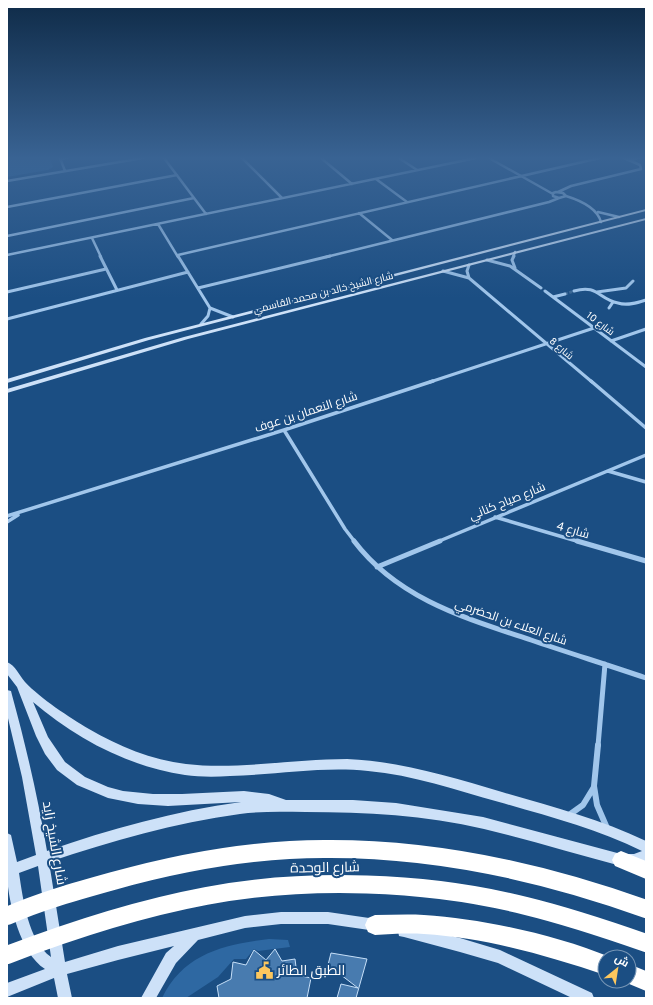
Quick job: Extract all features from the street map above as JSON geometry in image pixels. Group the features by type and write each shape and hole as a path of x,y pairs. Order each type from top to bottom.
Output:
{"highway":[{"name":"شارع الوحدة","path":"7,916 91,886 168,867 242,854 316,849 389,850 462,859 538,874 617,898 646,909"},
{"path":"621,860 646,870"},
{"name":"شارع الوحدة","path":"7,955 74,929 146,908 199,898 283,886 350,884 418,888 486,898 557,914 646,944"},
{"path":"375,925 424,924 459,928 549,947 597,962"}],"street":[{"path":"7,207 18,205"},
{"path":"7,236 160,205"},
{"path":"199,205 206,214"},
{"path":"7,255 249,205"},
{"path":"178,255 394,205"},
{"path":"198,288 537,205"},
{"path":"585,205 600,216 601,222"},
{"name":"شارع الشيخ خالد بن محمد القاسمي","path":"9,380 90,355 201,324 646,210"},
{"path":"595,211 619,217"},
{"path":"359,213 392,240"},
{"name":"شارع الشيخ خالد بن محمد القاسمي","path":"7,391 213,331 444,272 646,218"},
{"path":"158,224 210,308 233,317"},
{"path":"92,238 117,290"},
{"path":"515,252 512,260 516,268"},
{"path":"487,260 516,268 542,288"},
{"path":"468,278 467,271 470,265"},
{"path":"7,292 106,269"},
{"path":"7,319 188,272"},
{"name":"شارع 8","path":"444,272 468,278 646,428"},
{"path":"598,292 626,288 630,286 633,281"},
{"path":"574,291 588,288 598,292 613,302 629,305 646,300"},
{"name":"شارع 10","path":"545,291 646,367"},
{"path":"553,297 565,294"},
{"path":"609,308 613,302"},
{"path":"201,324 208,316 210,308"},
{"name":"شارع النعمان بن عوف","path":"7,516 284,430 594,328"},
{"path":"612,341 646,329"},
{"path":"63,374 59,371 62,366 90,355"},
{"name":"شارع العلاء بن الحضرمي","path":"284,430 345,529 359,548 377,567 415,594 461,617 646,678"},
{"name":"شارع صياح كناني","path":"377,567 646,455"},
{"path":"607,471 646,482"},
{"name":"شارع النعمان بن عوف","path":"7,522 23,512"},
{"name":"شارع 4","path":"495,517 646,561"},
{"path":"604,664 594,786 600,814 610,832"},
{"path":"7,667 18,679 39,731 55,760 69,773 91,787 102,791 131,797 167,801 246,795 268,799 290,807"},
{"path":"21,685 47,707 100,741 146,760 167,766 210,771 321,764 369,766 415,773 441,779 566,817 610,832 646,847"},
{"name":"شارع الشيخ زايد","path":"7,695 23,753 43,859 59,970 65,998"},
{"path":"566,817 583,805 594,786"},
{"path":"10,870 91,842 179,819 240,808 264,806 353,806 396,809 439,815 483,824 621,860 634,860 646,856"},
{"path":"7,839 10,870 23,926 28,940 42,960 59,970"},
{"path":"7,990 59,970 245,922 281,918 328,918 375,925 460,945 500,957 587,998"},
{"path":"148,998 171,958 196,934"}],"shaded area":[{"path":"269,939 288,940 290,947 258,951 254,949 246,959 234,959 218,977 186,998 162,998 171,983 181,971 193,961 221,948"}],"building":[{"name":"الطبق الطائر","path":"275,949 282,961 295,959 297,975 311,978 307,998 219,998 217,986 231,979 233,962 246,965 254,950 266,960"},
{"path":"331,953 367,959 356,998 337,998 341,984 358,988 328,965"}],"tunnel":[{"path":"565,294 574,291"}],"place":[{"name":"الطبق الطائر","path":"264,970"}]}
